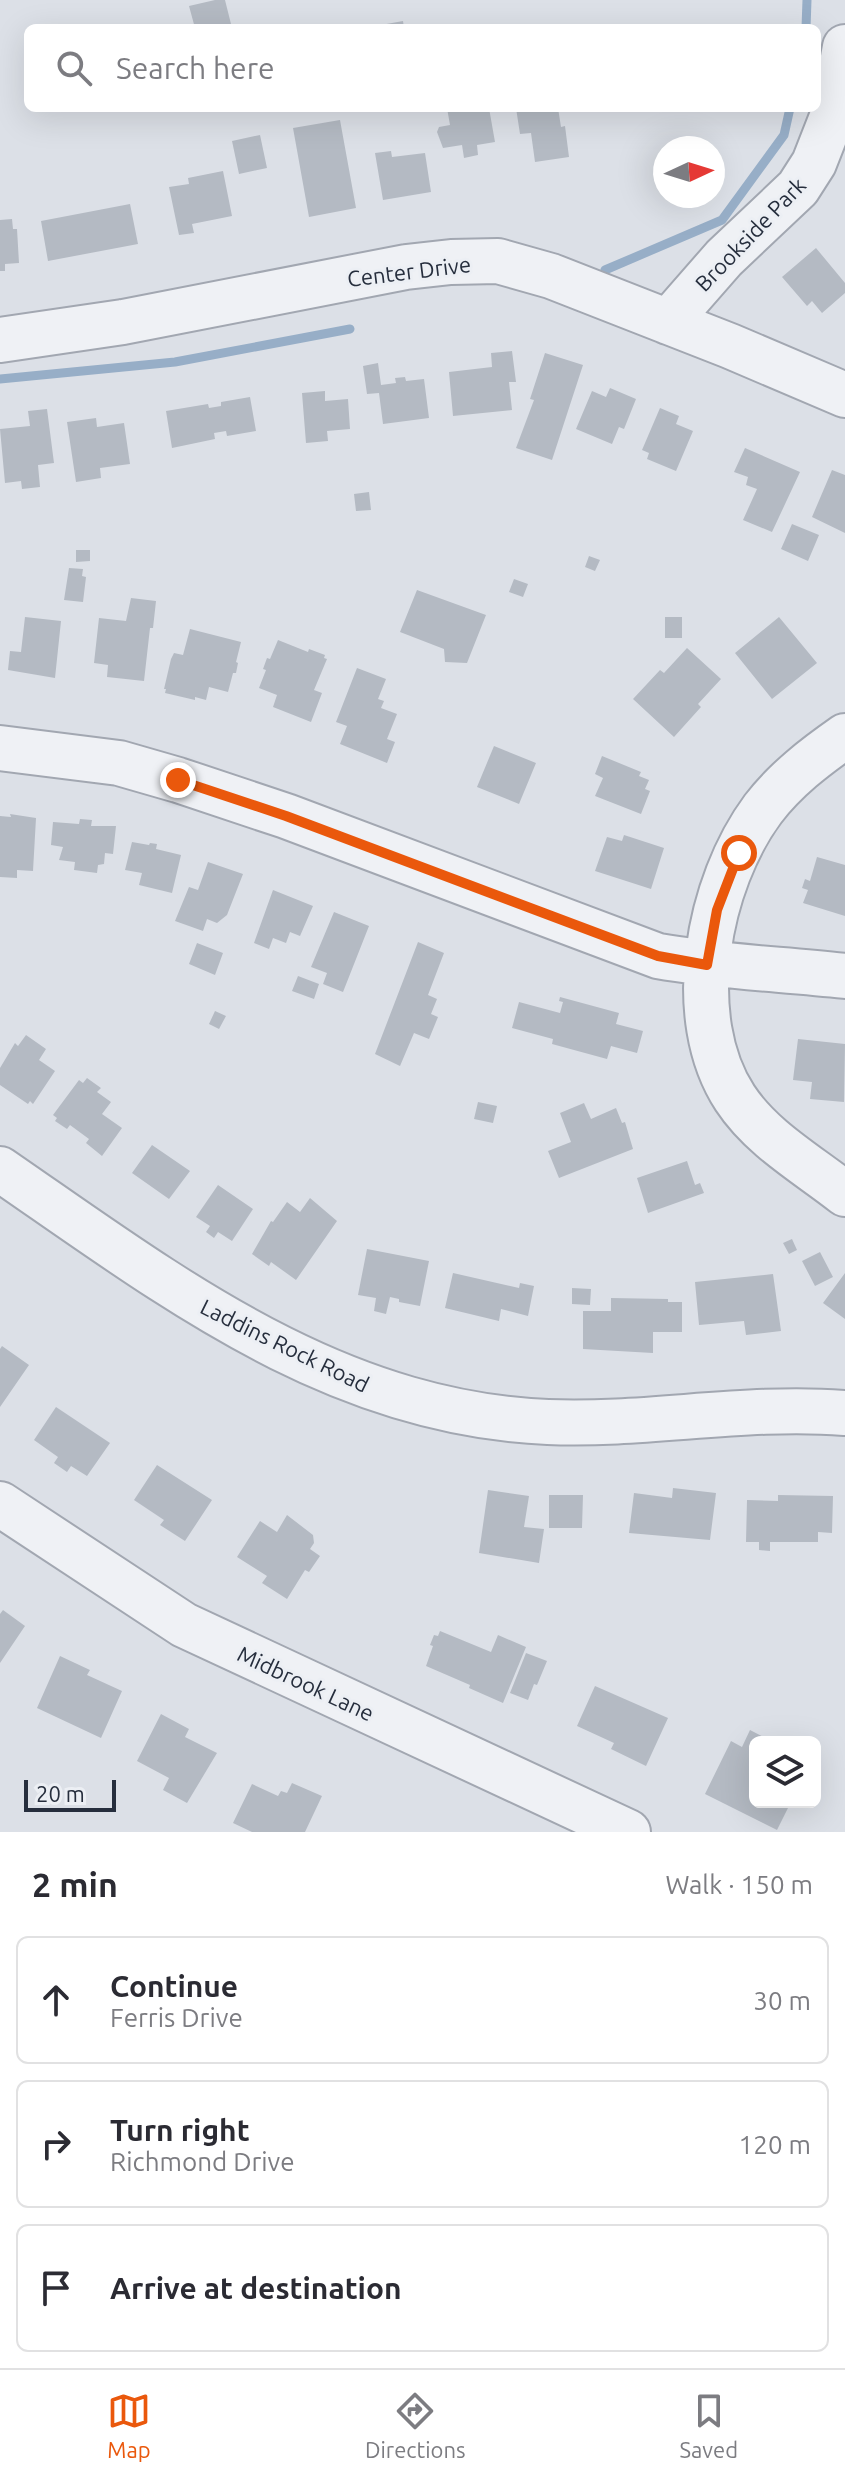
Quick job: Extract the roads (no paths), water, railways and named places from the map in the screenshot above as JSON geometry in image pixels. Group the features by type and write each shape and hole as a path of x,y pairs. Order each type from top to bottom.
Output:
{"street":[{"name":"Brookside Park","path":"668,322 724,258 798,188 814,163 832,117 845,47"},
{"name":"Center Drive","path":"0,340 123,322 370,273 451,262 498,261 551,276 845,395"},
{"path":"845,736 794,774 752,826 725,884 717,910 707,965 706,996 711,1041 733,1095 759,1128 845,1194"},
{"path":"0,748 119,763 178,780 286,816 658,956 707,965 845,976"},
{"name":"Laddins Rock Road","path":"0,1169 195,1301 305,1361 401,1398 490,1417 561,1422 657,1420 777,1412 845,1413"},
{"name":"Midbrook Lane","path":"0,1504 184,1625 628,1832"}],"waterway":[{"path":"806,24 807,0"},
{"path":"605,270 722,220 784,135 789,112"},
{"path":"0,379 175,362 350,329"}]}
